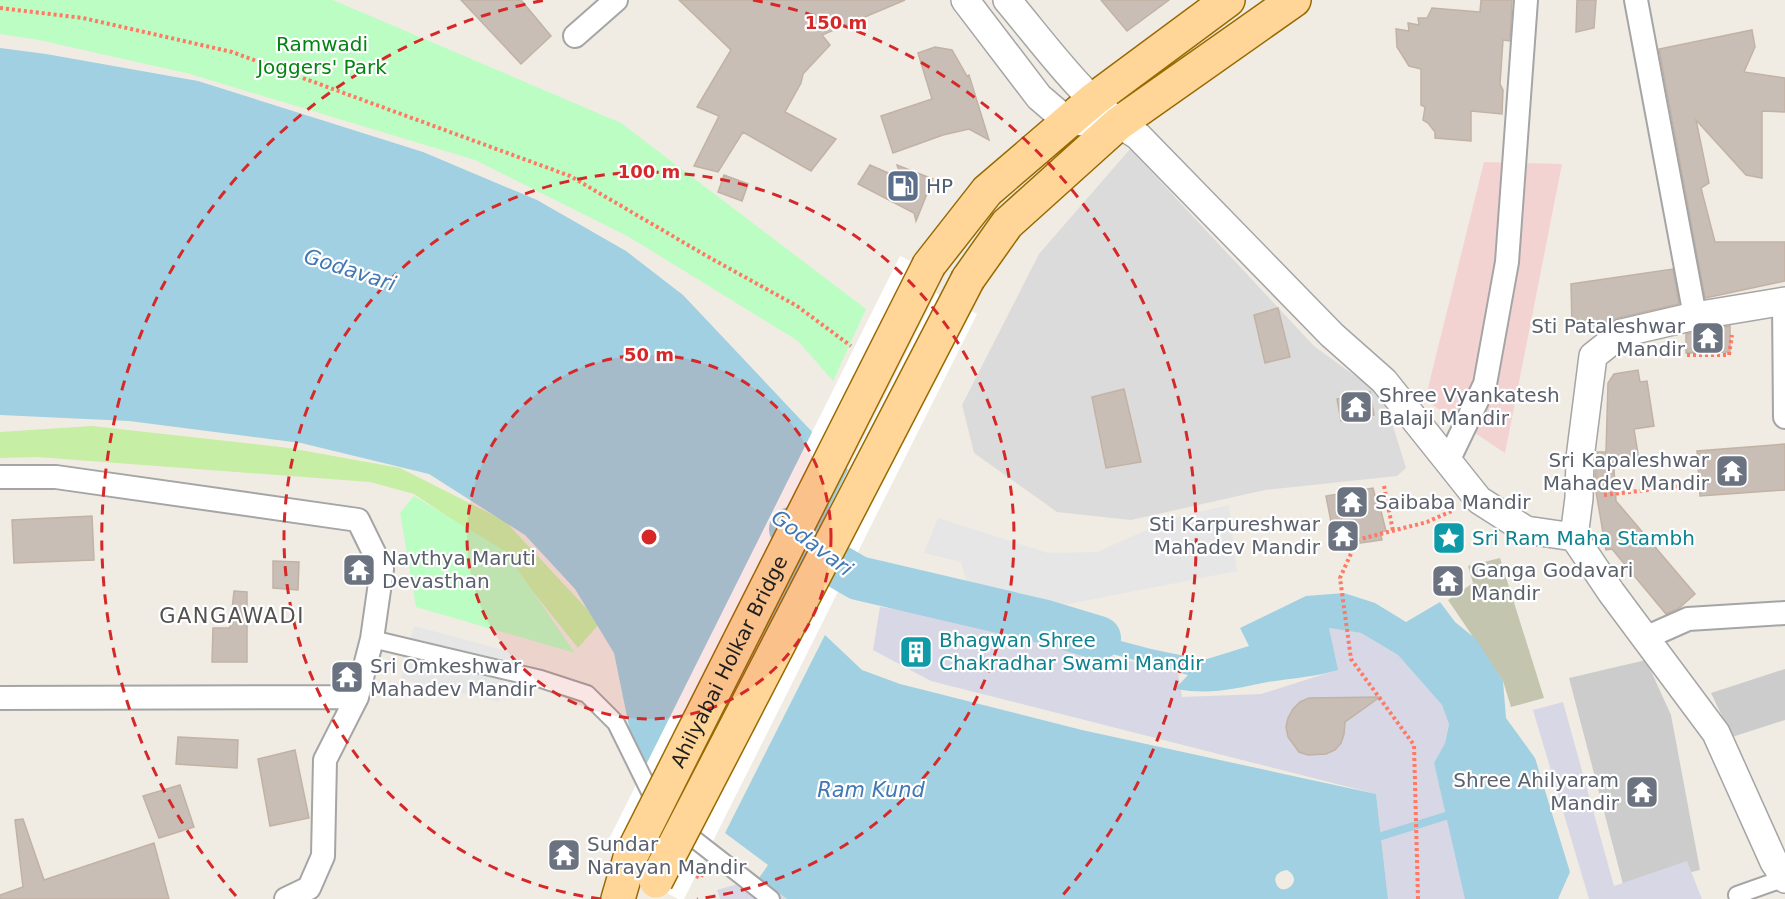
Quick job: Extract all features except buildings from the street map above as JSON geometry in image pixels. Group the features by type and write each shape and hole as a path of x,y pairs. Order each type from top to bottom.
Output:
{"main road":[{"name":"Ahilyabai Holkar Bridge","path":"618,899 630,858 929,265 987,191 1093,100 1228,0"},
{"name":"Ahilyabai Holkar Bridge","path":"648,890 968,279 1007,224 1118,124 1294,0"}],"street":[{"path":"965,0 1039,97 1067,121 1118,124"},
{"path":"1007,0 1093,100 1118,124 1138,136 1332,335 1384,381 1479,500 1526,530 1574,537"},
{"path":"1448,461 1485,384 1507,262 1526,0"},
{"path":"1636,0 1695,316"},
{"path":"575,36 605,3"},
{"path":"1737,896 1785,879 1774,862 1716,733 1611,592 1574,537 1580,498 1580,459 1593,356 1622,333 1695,316 1785,301 1785,417"},
{"path":"0,477 56,477 358,520 382,569 372,639 357,697 325,760 323,856 309,888 286,899"},
{"path":"1645,638 1688,620 1785,613"},
{"path":"372,639 541,679 587,694 616,723 650,792 694,839 771,899"},
{"path":"0,698 357,697"}],"path":[{"path":"0,8 84,18 232,52 570,176 695,250 797,306 851,346"},
{"path":"1687,355 1729,355 1734,310"},
{"path":"1384,486 1393,531"},
{"path":"1580,498 1682,486"},
{"path":"1418,899 1414,745 1352,659 1340,578 1357,540 1427,522 1479,500"}],"shaded area":[{"path":"1130,149 1314,346 1384,397 1406,468 1397,476 1265,490 1131,520 1057,512 974,453 962,405 1039,254"},
{"path":"1484,162 1562,164 1505,453 1425,400"},
{"path":"1229,505 1237,571 1048,608 968,588 961,562 924,553 938,518 1048,553 1097,552 1173,518"},
{"path":"1500,558 1544,698 1511,707 1503,681 1448,600 1473,583 1468,566"},
{"path":"880,607 959,618 1178,673 1182,697 1261,694 1337,670 1329,628 1361,633 1398,655 1442,705 1449,723 1445,743 1434,763 1466,899 1388,899 1376,794 931,681 873,650"},
{"path":"414,626 511,652 499,702 401,679"},
{"name":"Shree Ahilyaram Mandir","path":"1646,660 1671,715 1700,870 1624,888 1569,678"},
{"path":"1785,669 1785,720 1732,737 1711,693"},
{"path":"1563,702 1614,886 1687,861 1702,899 1589,899 1533,710"},
{"path":"759,878 787,899 720,899 717,890"}],"green space":[{"name":"Ramwadi Joggers' Park","path":"0,0 333,0 621,123 866,309 833,381 798,341 629,237 475,160 190,74 39,40 0,34"},
{"path":"92,426 289,448 400,468 505,521 600,623 578,648 502,553 414,494 370,482 37,457 0,458 0,432"},
{"path":"414,496 505,551 575,653 416,607 400,513"}],"water":[{"path":"0,48 198,81 423,152 537,200 626,251 683,295 866,489 685,850 632,741 614,653 575,589 525,535 429,474 301,443 129,421 0,415"},
{"path":"1344,593 1375,603 1406,622 1440,602 1455,622 1476,639 1503,681 1506,718 1535,758 1570,872 1558,899 1465,899 1434,763 1445,743 1449,724 1442,705 1398,655 1361,633 1329,628 1338,670 1233,689 1200,691 1175,689 1188,675 1037,633 1042,620 1151,649 1204,660 1249,646 1240,628 1306,596"},
{"name":"Ram Kund","path":"825,635 862,670 900,684 1082,730 1376,794 1388,899 787,899 759,878 768,865 725,833","holes":["1287,870 1294,879 1290,887 1287,889 1279,887 1275,880 1278,874"]}],"pier":[{"path":"900,256 940,275 647,863 607,843"},
{"path":"936,293 977,314 684,899 678,899 644,880"}],"waterway":[{"name":"Godavari","path":"791,529 829,561 858,578 1046,622 1099,638"},
{"path":"1372,839 1455,813"}],"place":[{"name":"HP","path":"903,186"},
{"name":"Sti Pataleshwar Mandir","path":"1708,338"},
{"name":"Shree Vyankatesh Balaji Mandir","path":"1356,407"},
{"name":"Sri Kapaleshwar Mahadev Mandir","path":"1732,471"},
{"name":"Saibaba Mandir","path":"1352,502"},
{"name":"Sti Karpureshwar Mahadev Mandir","path":"1343,536"},
{"name":"Sri Ram Maha Stambh","path":"1449,538"},
{"name":"Navthya Maruti Devasthan","path":"359,570"},
{"name":"Ganga Godavari Mandir","path":"1448,581"},
{"name":"Bhagwan Shree Chakradhar Swami Mandir","path":"916,652"},
{"name":"Sri Omkeshwar Mahadev Mandir","path":"347,677"},
{"name":"Shree Ahilyaram Mandir","path":"1642,792"},
{"name":"Sundar Narayan Mandir","path":"564,855"}],"district":[{"name":"GANGAWADI","path":"232,616"}]}
